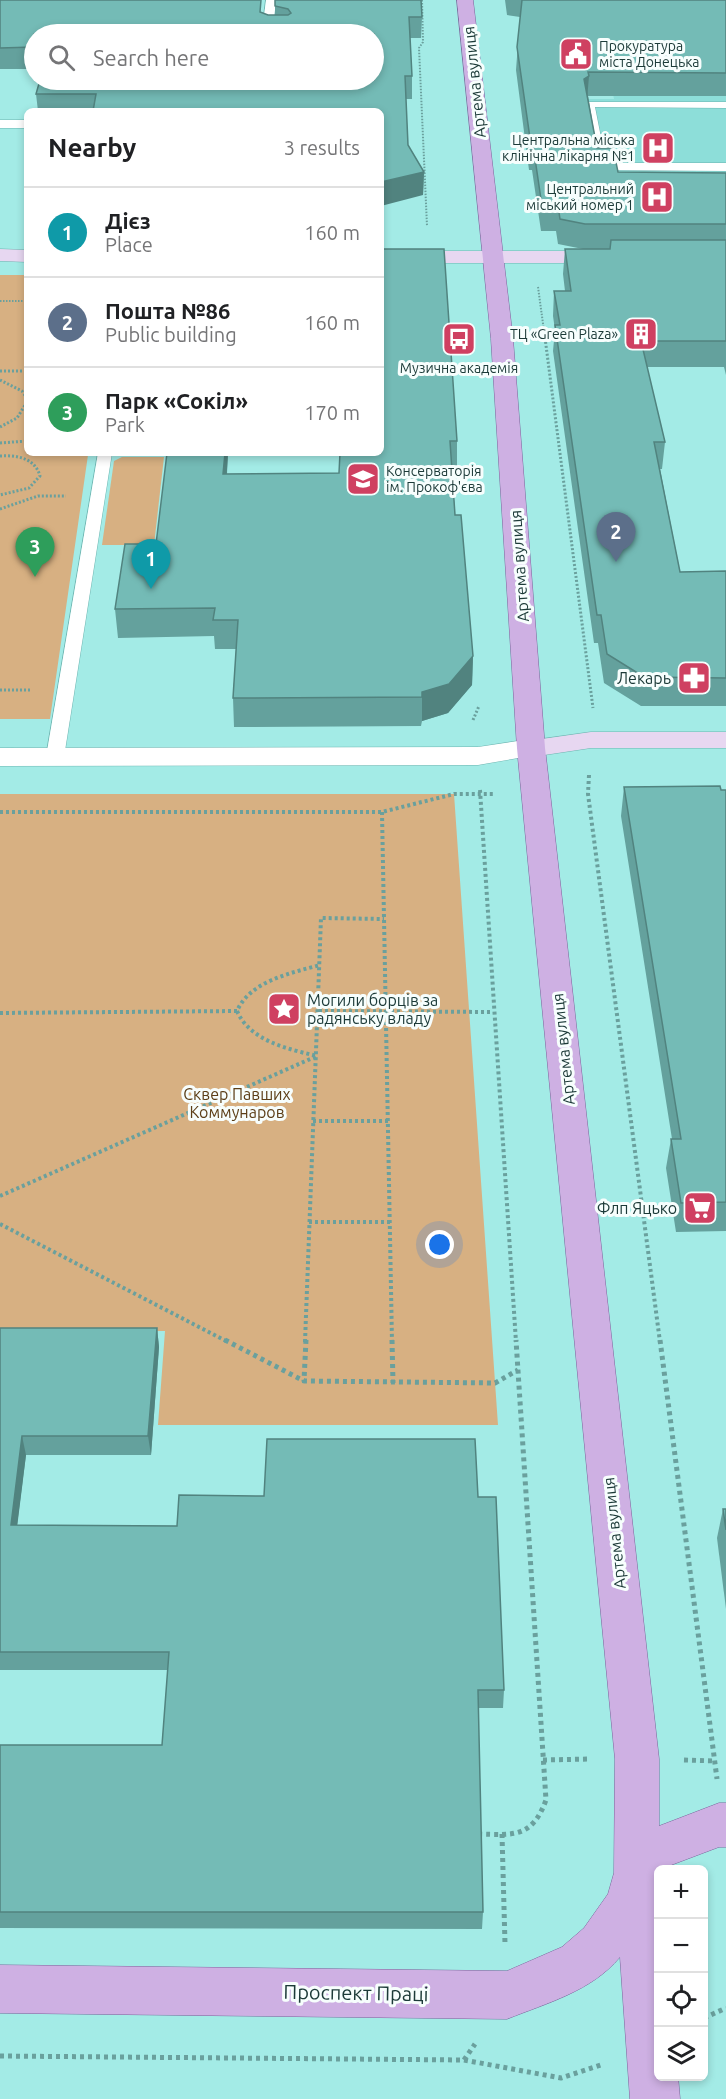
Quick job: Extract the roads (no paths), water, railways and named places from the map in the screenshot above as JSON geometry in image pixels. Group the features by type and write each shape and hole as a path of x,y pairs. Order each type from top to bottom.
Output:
{"main road":[{"name":"Артема вулиця","path":"465,0 494,257 520,560 531,748 637,1759 636,1857 648,2041 655,2099"},
{"path":"636,1857 722,1825"},
{"name":"Проспект Праці","path":"0,1989 507,1995 571,1969 615,1931 633,1895 636,1857"}],"street":[{"path":"0,255 24,255"},
{"path":"384,257 633,257"},
{"path":"0,757 478,756 591,740 726,740"}],"lane":[{"path":"268,24 271,0"},
{"path":"726,105 589,104 601,167 726,168"},
{"path":"0,124 24,124"},
{"path":"56,757 105,456"}],"place":[{"name":"Прокуратура міста Донецька","path":"576,54"},
{"name":"Центральна міська клінічна лікарня №1","path":"658,148"},
{"name":"Центральний міський номер 1","path":"657,197"},
{"name":"ТЦ «Green Plaza»","path":"641,334"},
{"name":"Музична академія","path":"459,339"},
{"name":"Консерваторія ім. Прокоф'єва","path":"363,479"},
{"name":"Пошта №86","path":"616,562"},
{"name":"Парк «Сокіл»","path":"35,577"},
{"name":"Дієз","path":"151,589"},
{"name":"Лекарь","path":"694,678"},
{"name":"Могили борців за радянську владу","path":"284,1009"},
{"name":"Флп Яцько","path":"700,1208"}],"park label":[{"name":"Сквер Павших Коммунаров","path":"237,1103"}]}
